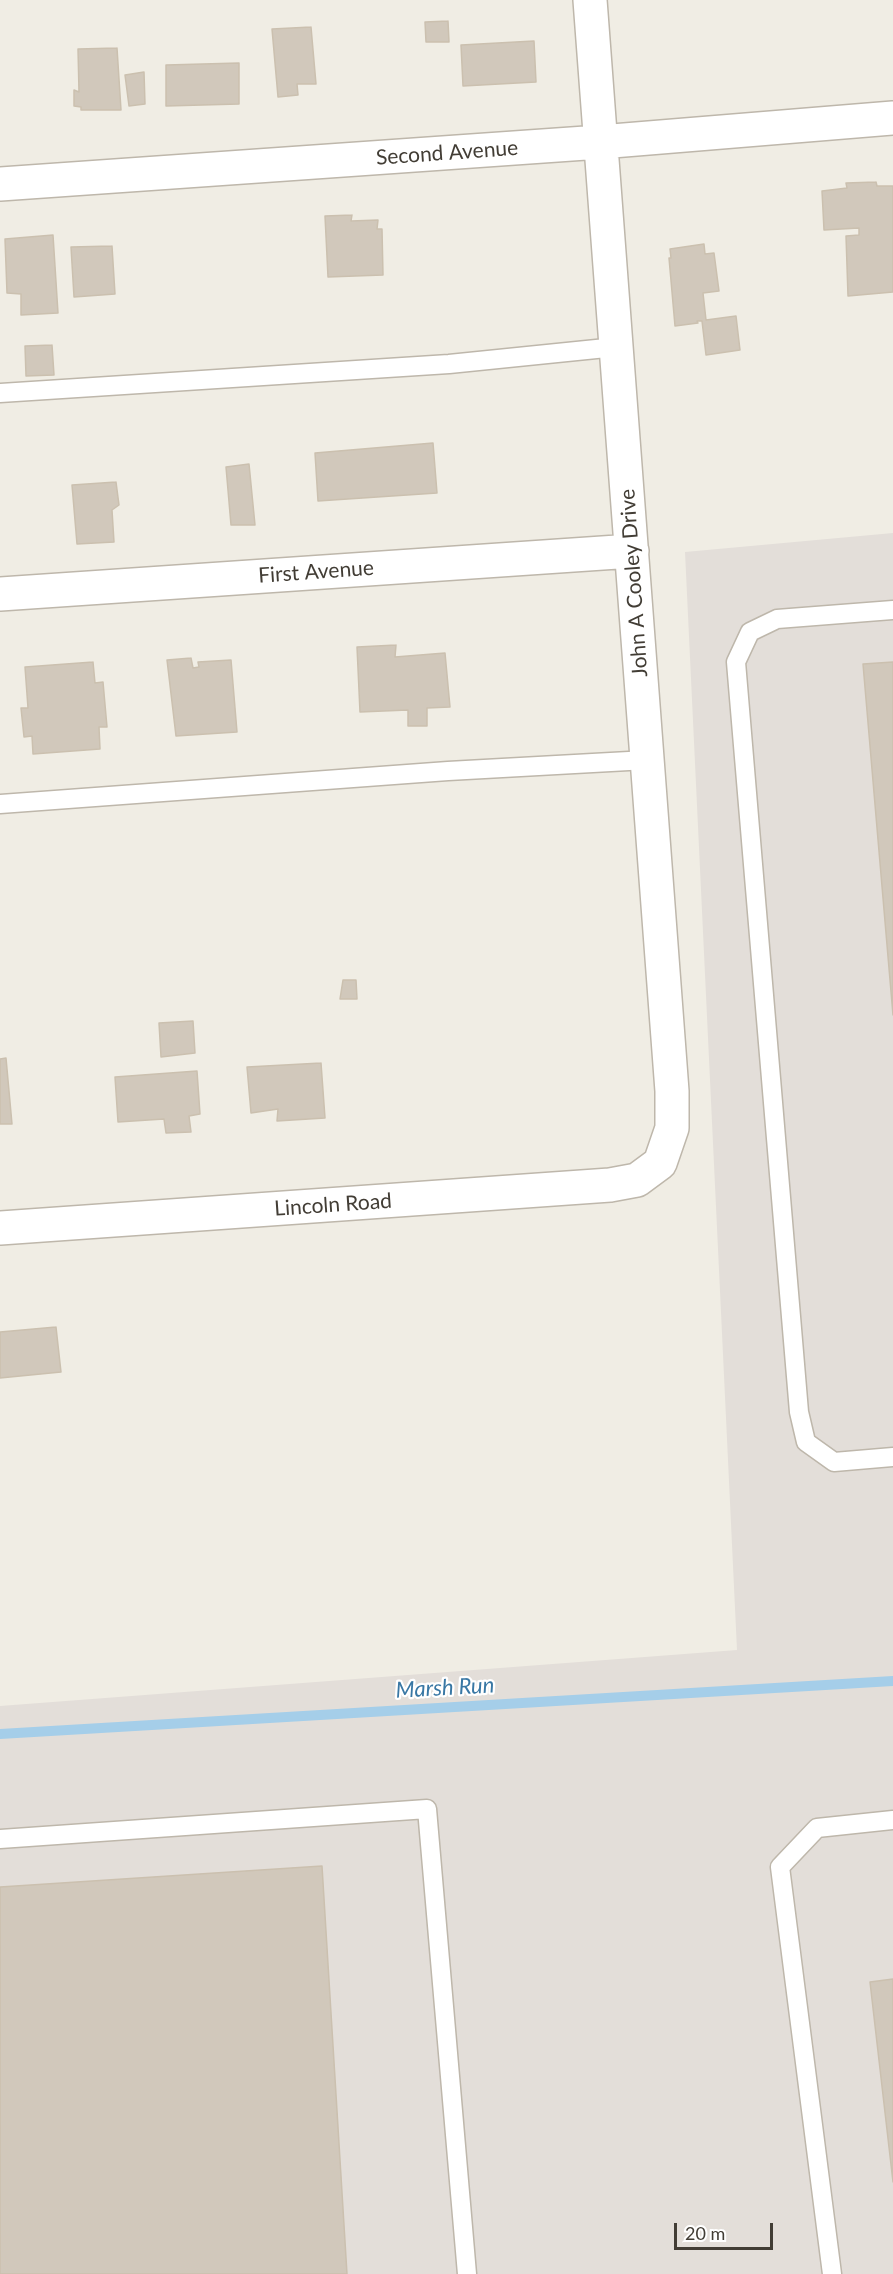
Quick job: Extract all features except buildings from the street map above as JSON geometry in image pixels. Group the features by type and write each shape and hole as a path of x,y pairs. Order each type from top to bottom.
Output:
{"street":[{"name":"John A Cooley Drive","path":"590,0 672,1091 672,1128 660,1163"},
{"name":"Second Avenue","path":"0,184 600,142 893,118"},
{"name":"First Avenue","path":"0,594 632,551"},
{"name":"Lincoln Road","path":"0,1228 610,1185 637,1180 660,1163"}],"lane":[{"path":"0,393 449,364 616,347"},
{"path":"893,610 777,619 750,632 736,662 799,1412 806,1442 834,1462 893,1457"},
{"path":"0,804 448,771 647,759"},
{"path":"0,1839 427,1809 467,2274"},
{"path":"832,2274 780,1867 817,1828 893,1820"}],"shaded area":[{"path":"893,533 893,2274 0,2274 0,1706 737,1650 685,552"}],"waterway":[{"name":"Marsh Run","path":"0,1734 893,1681"}]}
